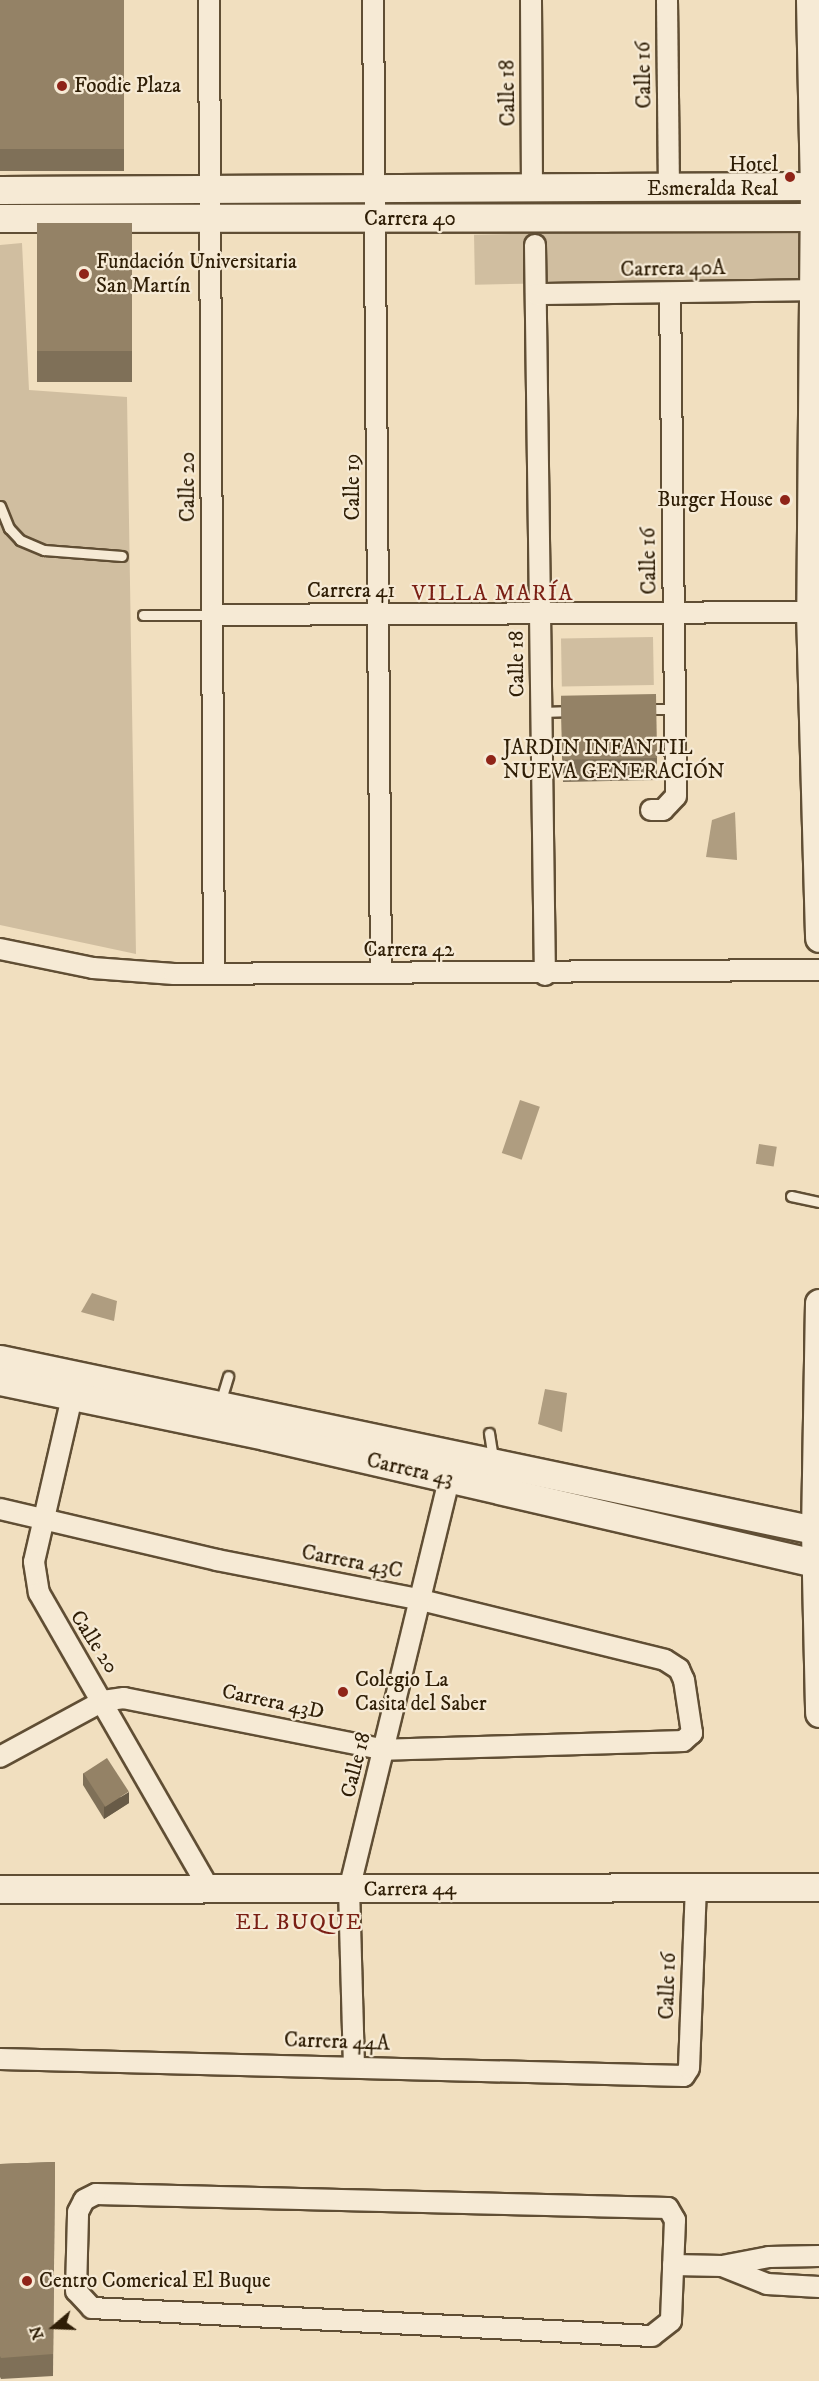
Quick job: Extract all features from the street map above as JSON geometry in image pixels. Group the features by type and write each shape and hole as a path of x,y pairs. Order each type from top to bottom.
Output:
{"street":[{"name":"Calle 20","path":"209,0 214,974"},
{"name":"Calle 19","path":"373,0 381,973"},
{"name":"Calle 18","path":"531,0 532,186"},
{"name":"Calle 16","path":"667,0 669,185"},
{"path":"810,0 817,185 812,290 810,612 819,938"},
{"name":"Carrera 40","path":"0,218 375,189 817,185"},
{"name":"Carrera 40","path":"0,190 210,203 375,220 815,216"},
{"name":"Calle 18","path":"535,245 545,975"},
{"name":"Carrera 40A","path":"536,294 670,294 812,290"},
{"name":"Calle 16","path":"651,810 663,810 676,796 670,294"},
{"name":"Carrera 41","path":"212,615 810,612"},
{"name":"Carrera 42","path":"0,949 93,968 214,974 545,975 819,970"},
{"path":"819,1303 817,1531 819,1713"},
{"name":"Carrera 43","path":"0,1359 217,1415 449,1479 817,1563"},
{"name":"Carrera 43","path":"0,1382 72,1397 217,1415 494,1464 817,1531"},
{"name":"Calle 20","path":"72,1397 47,1518 34,1562 39,1593 50,1617 103,1701 210,1890"},
{"name":"Calle 18","path":"354,2067 349,1890 386,1750 417,1599 449,1479"},
{"name":"Carrera 43C","path":"0,1509 47,1518 217,1560 417,1599 665,1660 680,1669 684,1680 692,1733"},
{"name":"Carrera 43D","path":"0,1757 103,1701 143,1699 386,1750 683,1741 692,1733"},
{"name":"Calle 16","path":"673,2077 684,2076 689,2068 696,1885"},
{"name":"Carrera 44","path":"0,1889 349,1890 696,1885 819,1887"},
{"name":"Carrera 44A","path":"0,2059 673,2077"},
{"path":"96,2194 668,2208 675,2220 673,2265 671,2321 652,2336 92,2308 82,2302 76,2292 78,2212 84,2200 96,2194"},
{"path":"673,2265 722,2266 769,2257 819,2256"},
{"path":"722,2266 766,2284 819,2287"}],"lane":[{"path":"0,506 9,528 20,540 44,550 122,556"},
{"name":"Carrera 41","path":"143,615 212,615"},
{"path":"631,710 675,709"},
{"path":"542,712 586,711"},
{"path":"791,1196 819,1202"},
{"path":"217,1415 228,1376"},
{"path":"489,1433 494,1464"}],"shaded area":[{"path":"799,229 800,279 475,285 474,235"},
{"path":"22,243 29,390 127,397 136,954 0,925 0,245"},
{"path":"653,637 654,685 562,687 561,639"},
{"path":"735,812 737,860 706,857 712,820"},
{"path":"520,1100 540,1107 522,1160 502,1153"},
{"path":"759,1144 777,1147 774,1167 756,1164"},
{"path":"92,1293 117,1301 114,1321 81,1312"},
{"path":"545,1389 567,1393 562,1432 538,1424"}],"building":[{"name":"Foodie Plaza","path":"0,0 124,0 124,149 0,149"},
{"name":"Fundación Universitaria San Martín","path":"37,223 132,223 132,351 37,351"},
{"path":"656,694 657,758 562,760 561,696"},
{"path":"107,1758 129,1792 105,1807 84,1773"},
{"name":"Centro Comerical El Buque","path":"55,2162 53,2354 1,2358 0,2164"}],"place":[{"name":"Foodie Plaza","path":"62,86"},
{"name":"Hotel Esmeralda Real","path":"790,177"},
{"name":"Fundación Universitaria San Martín","path":"84,274"},
{"name":"Burger House","path":"785,500"},
{"name":"JARDIN INFANTIL NUEVA GENERACIÓN","path":"491,760"},
{"name":"Colegio La Casita del Saber","path":"343,1692"},
{"name":"Centro Comerical El Buque","path":"27,2281"}],"district":[{"name":"VILLA MARÍA","path":"493,594"},
{"name":"EL BUQUE","path":"299,1923"}]}
